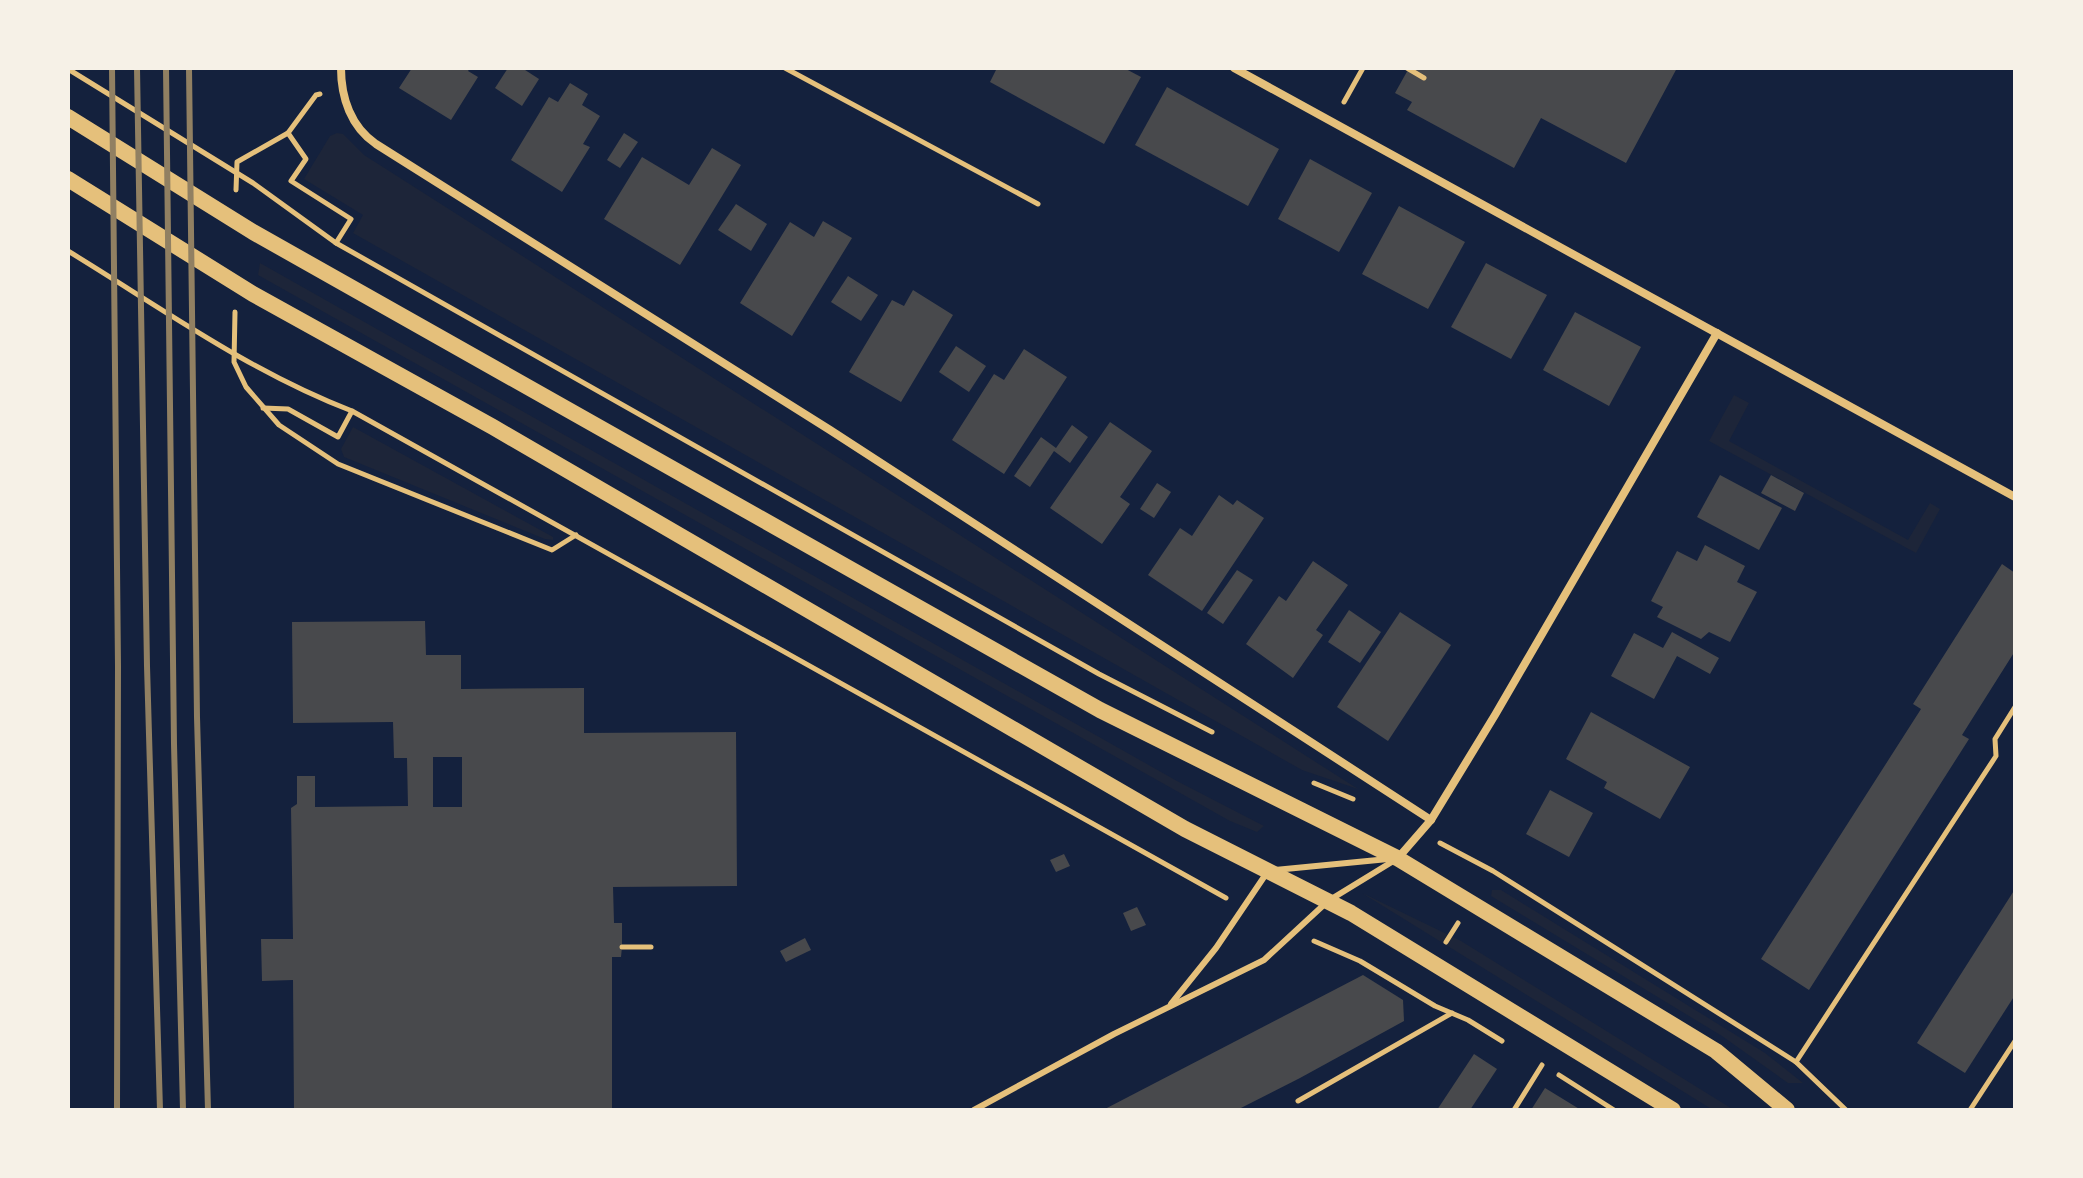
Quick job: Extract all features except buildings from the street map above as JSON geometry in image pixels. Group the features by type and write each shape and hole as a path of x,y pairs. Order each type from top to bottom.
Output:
{"main road":[{"path":"68,117 253,232 1100,710 1397,858 1716,1051 1787,1110"},
{"path":"68,179 253,294 521,443 1185,829 1328,901 1433,961 1673,1110"}],"street":[{"path":"341,68 343,90 353,120 367,138 830,430 1431,820"},
{"path":"1234,68 2015,497"},
{"path":"1397,858 1431,820 1717,333"}],"lane":[{"path":"1169,1006 1216,948 1268,871 1397,858"},
{"path":"979,1109 1169,1006 1264,960 1328,901 1397,858"}],"path":[{"path":"785,68 794,70 1038,204"},
{"path":"1333,122 1363,68"},
{"path":"1407,68 1424,78"},
{"path":"68,69 253,183 336,243 1099,674 1220,736"},
{"path":"288,133 306,159 291,181 351,219 336,243"},
{"path":"68,251 254,365 306,393 352,411 1040,793"},
{"path":"262,408 288,409 338,437 352,411"},
{"path":"1796,1062 1996,756 1995,739 2015,707"},
{"path":"1301,778 1356,800"},
{"path":"1419,832 1493,871 1796,1062 1846,1110"},
{"path":"1493,871 1412,993 1505,1043"},
{"path":"622,947 651,947"},
{"path":"1298,1101 1452,1013"},
{"path":"1970,1110 2015,1041"},
{"path":"1530,1058 1614,1110"},
{"path":"1514,1110 1542,1065"}],"shaded area":[{"path":"343,134 364,155 1358,789 1302,770 353,233 363,215 304,179 330,136"},
{"path":"260,263 1177,781 1264,826 1257,832 1230,821 258,275"},
{"path":"1734,395 1749,403 1729,441 1908,540 1930,503 1940,509 1916,553 1709,441"},
{"path":"353,427 553,537 553,540 344,457 341,449"},
{"path":"1492,890 1501,890 1765,1053 1803,1083 1788,1083 1722,1036 1491,896"},
{"path":"1362,893 1461,941 1734,1110 1713,1110"}],"railway":[{"path":"112,68 118,666 117,1110"},
{"path":"137,68 147,666 160,1110"},
{"path":"166,68 174,744 183,1110"},
{"path":"189,68 197,717 208,1110"}]}
